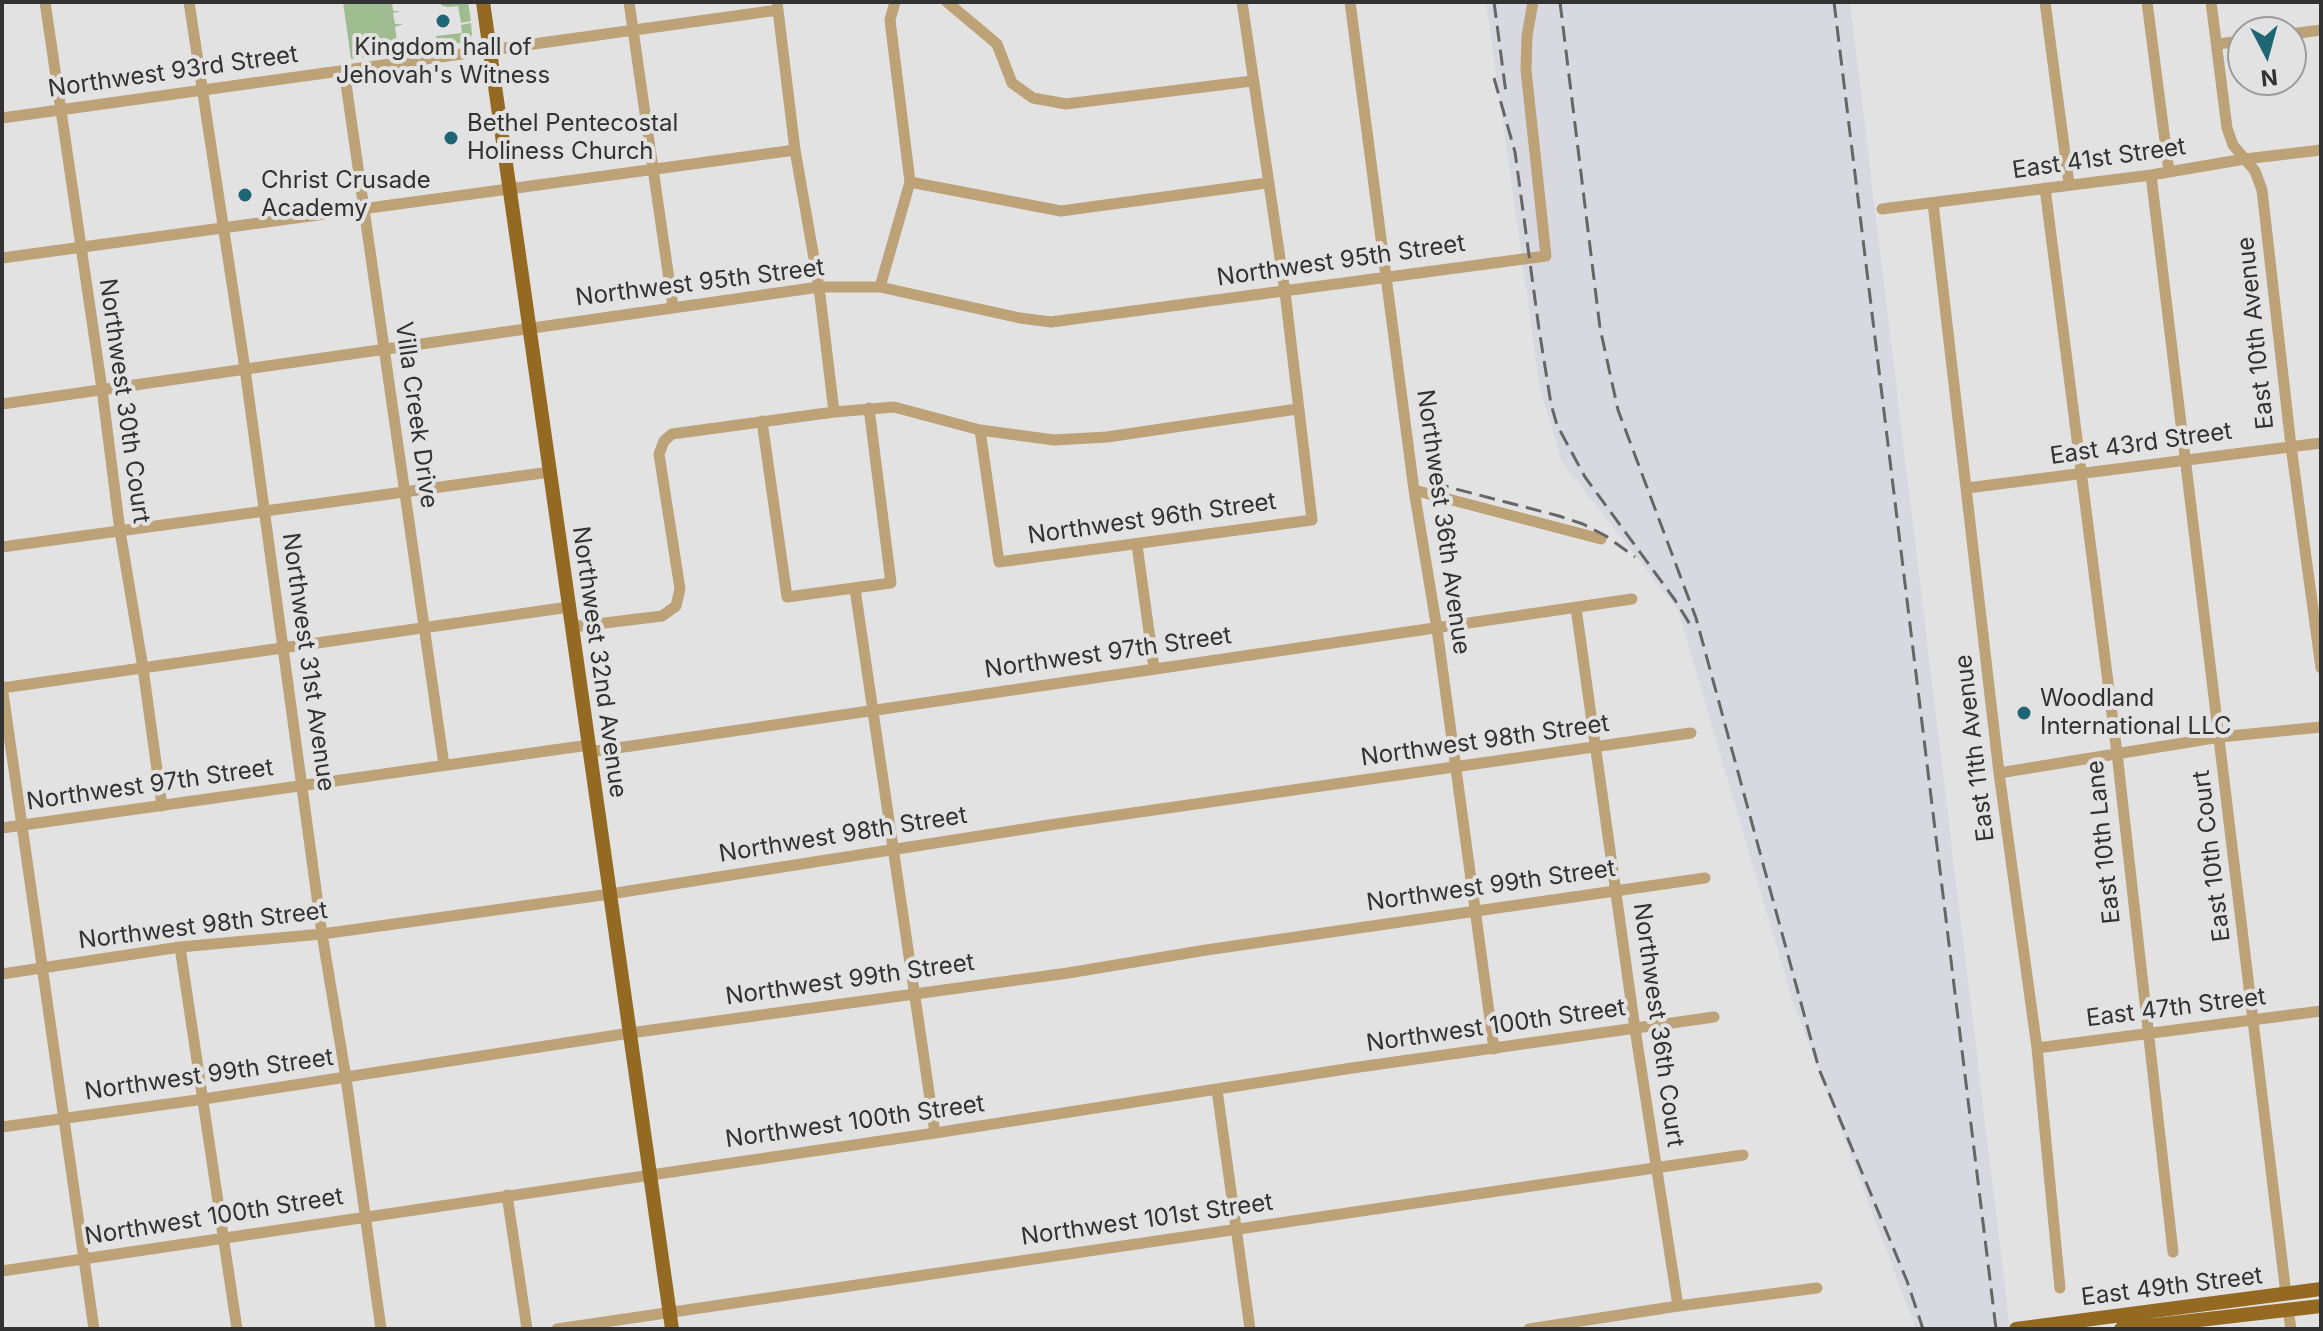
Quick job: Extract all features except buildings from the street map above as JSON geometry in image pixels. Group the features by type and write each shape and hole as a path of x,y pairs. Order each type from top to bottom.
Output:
{"main road":[{"name":"Northwest 32nd Avenue","path":"483,2 672,1329"},
{"name":"East 49th Street","path":"2121,1329 2287,1302 2321,1289"},
{"name":"East 49th Street","path":"2022,1328 2287,1302 2321,1306"}],"street":[{"name":"Northwest 30th Court","path":"45,2 162,806"},
{"name":"Northwest 31st Avenue","path":"189,2 245,369 322,934 346,1078 381,1329"},
{"path":"629,2 673,307"},
{"path":"880,287 910,182 890,20 895,2"},
{"path":"947,2 997,44 1012,83 1033,98 1066,104 1252,81"},
{"path":"572,627 662,616 676,606 680,589 659,454 664,441 672,434 894,407 980,430 1054,440 1107,437 1297,409 1285,292 1242,2"},
{"name":"Northwest 36th Avenue","path":"1350,2 1414,490 1437,629 1494,1049"},
{"name":"Northwest 95th Street","path":"2,404 819,287 880,287 1051,322 1546,256 1526,70 1527,36 1533,2"},
{"path":"2045,2 2069,184"},
{"path":"2147,2 2169,172"},
{"name":"East 10th Avenue","path":"2211,2 2227,128 2233,145 2255,171 2262,190 2291,446 2321,668"},
{"name":"Northwest 93rd Street","path":"2,118 777,6"},
{"path":"777,6 795,150 819,287 834,412"},
{"path":"2217,44 2227,43"},
{"name":"Villa Creek Drive","path":"344,70 444,765"},
{"path":"2,258 795,150"},
{"name":"East 41st Street","path":"1882,209 2321,150"},
{"name":"East 10th Court","path":"2151,175 2291,1329"},
{"path":"910,182 1061,211 1267,183"},
{"name":"East 10th Lane","path":"2045,188 2117,753 2173,1252"},
{"name":"East 11th Avenue","path":"1933,203 1999,773 2037,1048 2060,1288"},
{"path":"762,421 787,597 855,589 891,583 869,408"},
{"name":"Northwest 96th Street","path":"980,430 999,562 1312,520 1297,409"},
{"name":"East 43rd Street","path":"1967,488 2321,443"},
{"path":"2,547 550,472"},
{"path":"1414,490 1601,539"},
{"path":"1137,545 1154,668"},
{"path":"855,589 935,1133"},
{"name":"Northwest 97th Street","path":"2,828 444,765 875,710 1632,599"},
{"path":"94,1329 2,687 569,607"},
{"name":"Northwest 36th Court","path":"1576,608 1635,1029 1678,1306"},
{"path":"1999,773 2220,737 2321,727"},
{"name":"Northwest 98th Street","path":"2,974 180,947 322,934 610,894 1056,824 1691,733"},
{"name":"Northwest 99th Street","path":"2,1127 1705,878"},
{"path":"180,947 237,1329"},
{"name":"East 47th Street","path":"2037,1048 2321,1011"},
{"name":"Northwest 100th Street","path":"2,1271 1352,1068 1714,1017"},
{"path":"1217,1090 1250,1329"},
{"name":"Northwest 101st Street","path":"557,1329 1743,1155"},
{"path":"507,1195 527,1329"},
{"path":"1529,1329 1817,1288"}],"shaded area":[{"path":"1486,2 1850,2 2010,1329 1916,1329 1792,999 1678,610 1562,462 1540,388"}],"green space":[{"path":"343,2 392,2 393,11 401,11 393,13 395,24 403,24 395,27 398,48 409,48 409,51 351,59"},
{"path":"441,2 468,2 471,21 461,23 458,6 447,7"},
{"path":"471,23 472,35 467,42 419,49 426,46 425,42 437,40 436,36 462,33 461,25"}],"railway":[{"path":"1494,2 1506,93"},
{"path":"1560,2 1600,328 1618,410 1696,618 1819,1069 1907,1281 1923,1329"},
{"path":"1834,2 1996,1329"},
{"path":"1494,78 1515,152 1539,329 1557,425 1585,477 1691,626"},
{"path":"1433,483 1583,524 1635,557"}],"place":[{"name":"Kingdom hall of Jehovah's Witness","path":"443,21"},
{"name":"Bethel Pentecostal Holiness Church","path":"451,138"},
{"name":"Christ Crusade Academy","path":"245,195"},
{"name":"Woodland International LLC","path":"2024,713"}]}
